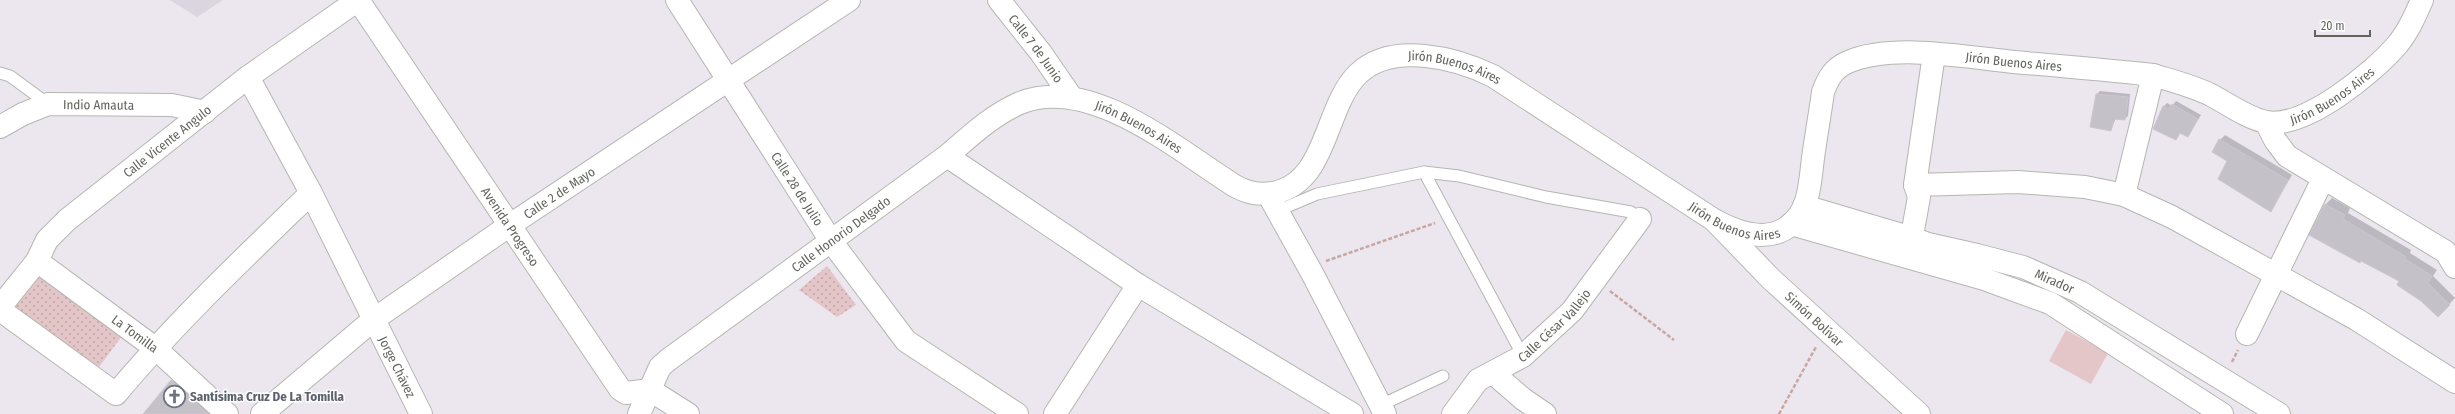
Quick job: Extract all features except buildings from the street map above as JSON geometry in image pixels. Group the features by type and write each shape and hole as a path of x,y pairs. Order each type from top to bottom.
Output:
{"street":[{"name":"Calle Vicente Angulo","path":"0,307 37,261 47,240 67,220 248,77 358,0"},
{"name":"Avenida Progreso","path":"358,0 620,389 626,393 650,390"},
{"name":"Calle 28 de Julio","path":"677,0 831,241 911,346 1017,414"},
{"name":"Calle 2 de Mayo","path":"262,414 373,320 510,225 849,0"},
{"name":"Calle 7 de Junio","path":"999,0 1042,53 1072,98"},
{"name":"Jirón Buenos Aires","path":"1072,98 1094,103 1131,120 1244,191 1273,202 1308,170 1318,153 1342,98 1357,74 1385,59 1431,57 1470,65 1493,76 1731,230 1751,235 1768,234 1791,224 1804,206 1823,92 1831,75 1839,67 1849,62 1872,56 1915,52 2154,75 2190,86 2266,122 2282,122 2298,118 2322,105 2356,82 2383,61 2398,44 2408,29 2422,0"},
{"path":"1910,247 1919,197 1915,185 1934,54"},
{"path":"2124,195 2154,75"},
{"name":"Jorge Chávez","path":"248,77 311,193 421,414"},
{"name":"Calle Honorio Delgado","path":"639,414 660,367 668,360 946,156 985,123 1021,102 1053,96 1072,98"},
{"path":"0,127 23,114 48,104"},
{"name":"Indio Amauta","path":"48,104 172,105 205,112"},
{"path":"2266,122 2275,140 2287,156 2452,258"},
{"path":"946,156 1138,286 1352,414"},
{"path":"2247,334 2323,179"},
{"path":"1915,185 2018,182 2085,187 2124,195 2172,217 2356,319 2455,382"},
{"path":"0,310 116,394 155,348 226,275 311,193"},
{"path":"1273,202 1309,266 1383,410"},
{"name":"Mirador","path":"1804,206 1910,247 1984,279 2050,303 2222,414"},
{"name":"Calle César Vallejo","path":"1453,414 1478,380 1523,356 1572,311 1640,219"},
{"name":"Simón Bolívar","path":"1714,220 1771,279 1919,414"},
{"name":"Mirador","path":"1791,224 1910,247 1928,244 1977,254 2046,276 2093,298 2279,414"},
{"name":"La Tomilla","path":"37,261 155,348 227,414"},
{"path":"1055,414 1138,286"},
{"path":"1493,373 1523,399 1545,414"},
{"path":"650,390 688,414"}],"lane":[{"name":"Indio Amauta","path":"0,73 10,76 48,104"},
{"path":"1273,202 1424,172 1459,176 1546,197 1631,212 1640,219"},
{"path":"1424,172 1523,356"},
{"path":"1383,410 1443,376"}],"path":[{"path":"1309,266 1423,228 1448,217"},
{"path":"1595,280 1674,340"},
{"path":"1779,414 1826,329"},
{"path":"2223,378 2247,334"}],"shaded area":[{"path":"170,0 223,0 197,17"},
{"path":"827,266 856,305 837,317 799,290"},
{"path":"41,272 125,332 96,371 11,311"},
{"path":"2066,330 2108,353 2091,384 2049,361"}],"place":[{"name":"Santísima Cruz De La Tomilla","path":"175,396"}]}
